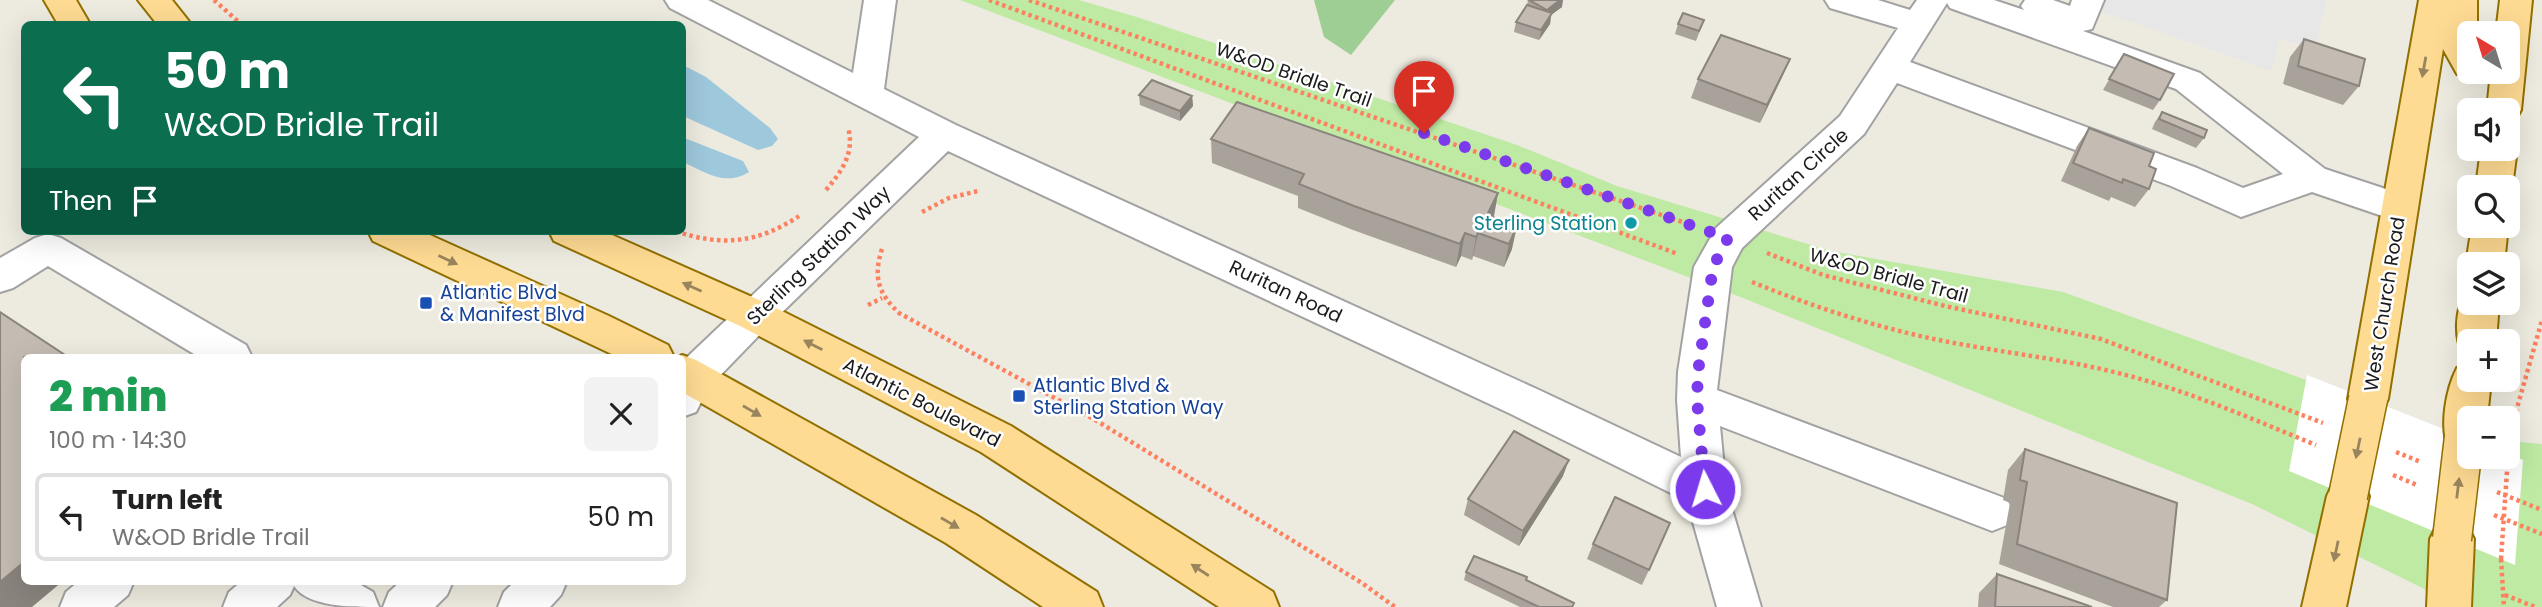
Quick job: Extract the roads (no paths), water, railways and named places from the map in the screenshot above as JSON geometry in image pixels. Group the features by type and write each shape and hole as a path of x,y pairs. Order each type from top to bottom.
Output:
{"main road":[{"path":"60,0 72,21"},
{"path":"154,0 172,21"},
{"name":"West Church Road","path":"2324,607 2368,400 2435,0"},
{"path":"2461,0 2461,21"},
{"path":"2505,98 2516,0"},
{"path":"2484,84 2495,98"},
{"path":"395,235 648,354"},
{"name":"Atlantic Boulevard","path":"576,235 754,315 996,439 1257,607"},
{"path":"686,384 961,529 1081,607"},
{"path":"2449,607 2452,539 2470,392"}],"street":[{"name":"Ruritan Road","path":"681,0 944,134 1525,402 1705,489"},
{"path":"866,96 880,0"},
{"path":"1841,0 1925,11"},
{"path":"1961,0 2188,81 2312,178 2400,208"},
{"path":"2020,0 2080,21 2088,0"},
{"name":"Ruritan Circle","path":"1697,400 1698,372 1721,252 1852,125 1925,11"},
{"path":"1889,67 2184,177 2241,203 2312,178"},
{"name":"Sterling Station Way","path":"686,382 944,134"},
{"path":"0,277 48,248 227,354"},
{"path":"1739,607 1705,489 1697,400 1992,512"},
{"path":"82,607 107,585"},
{"path":"245,607 270,585"},
{"path":"321,585 357,607"},
{"path":"405,607 426,585"},
{"path":"520,607 541,585"}],"water":[{"path":"686,67 706,77 770,128 778,139 772,146 758,150 686,117"},
{"path":"686,139 743,161 749,172 732,178 707,174 686,164"}],"place":[{"name":"Sterling Station","path":"1631,223"},
{"name":"Atlantic Blvd & Manifest Blvd","path":"426,303"},
{"name":"Atlantic Blvd & Sterling Station Way","path":"1019,396"}]}
